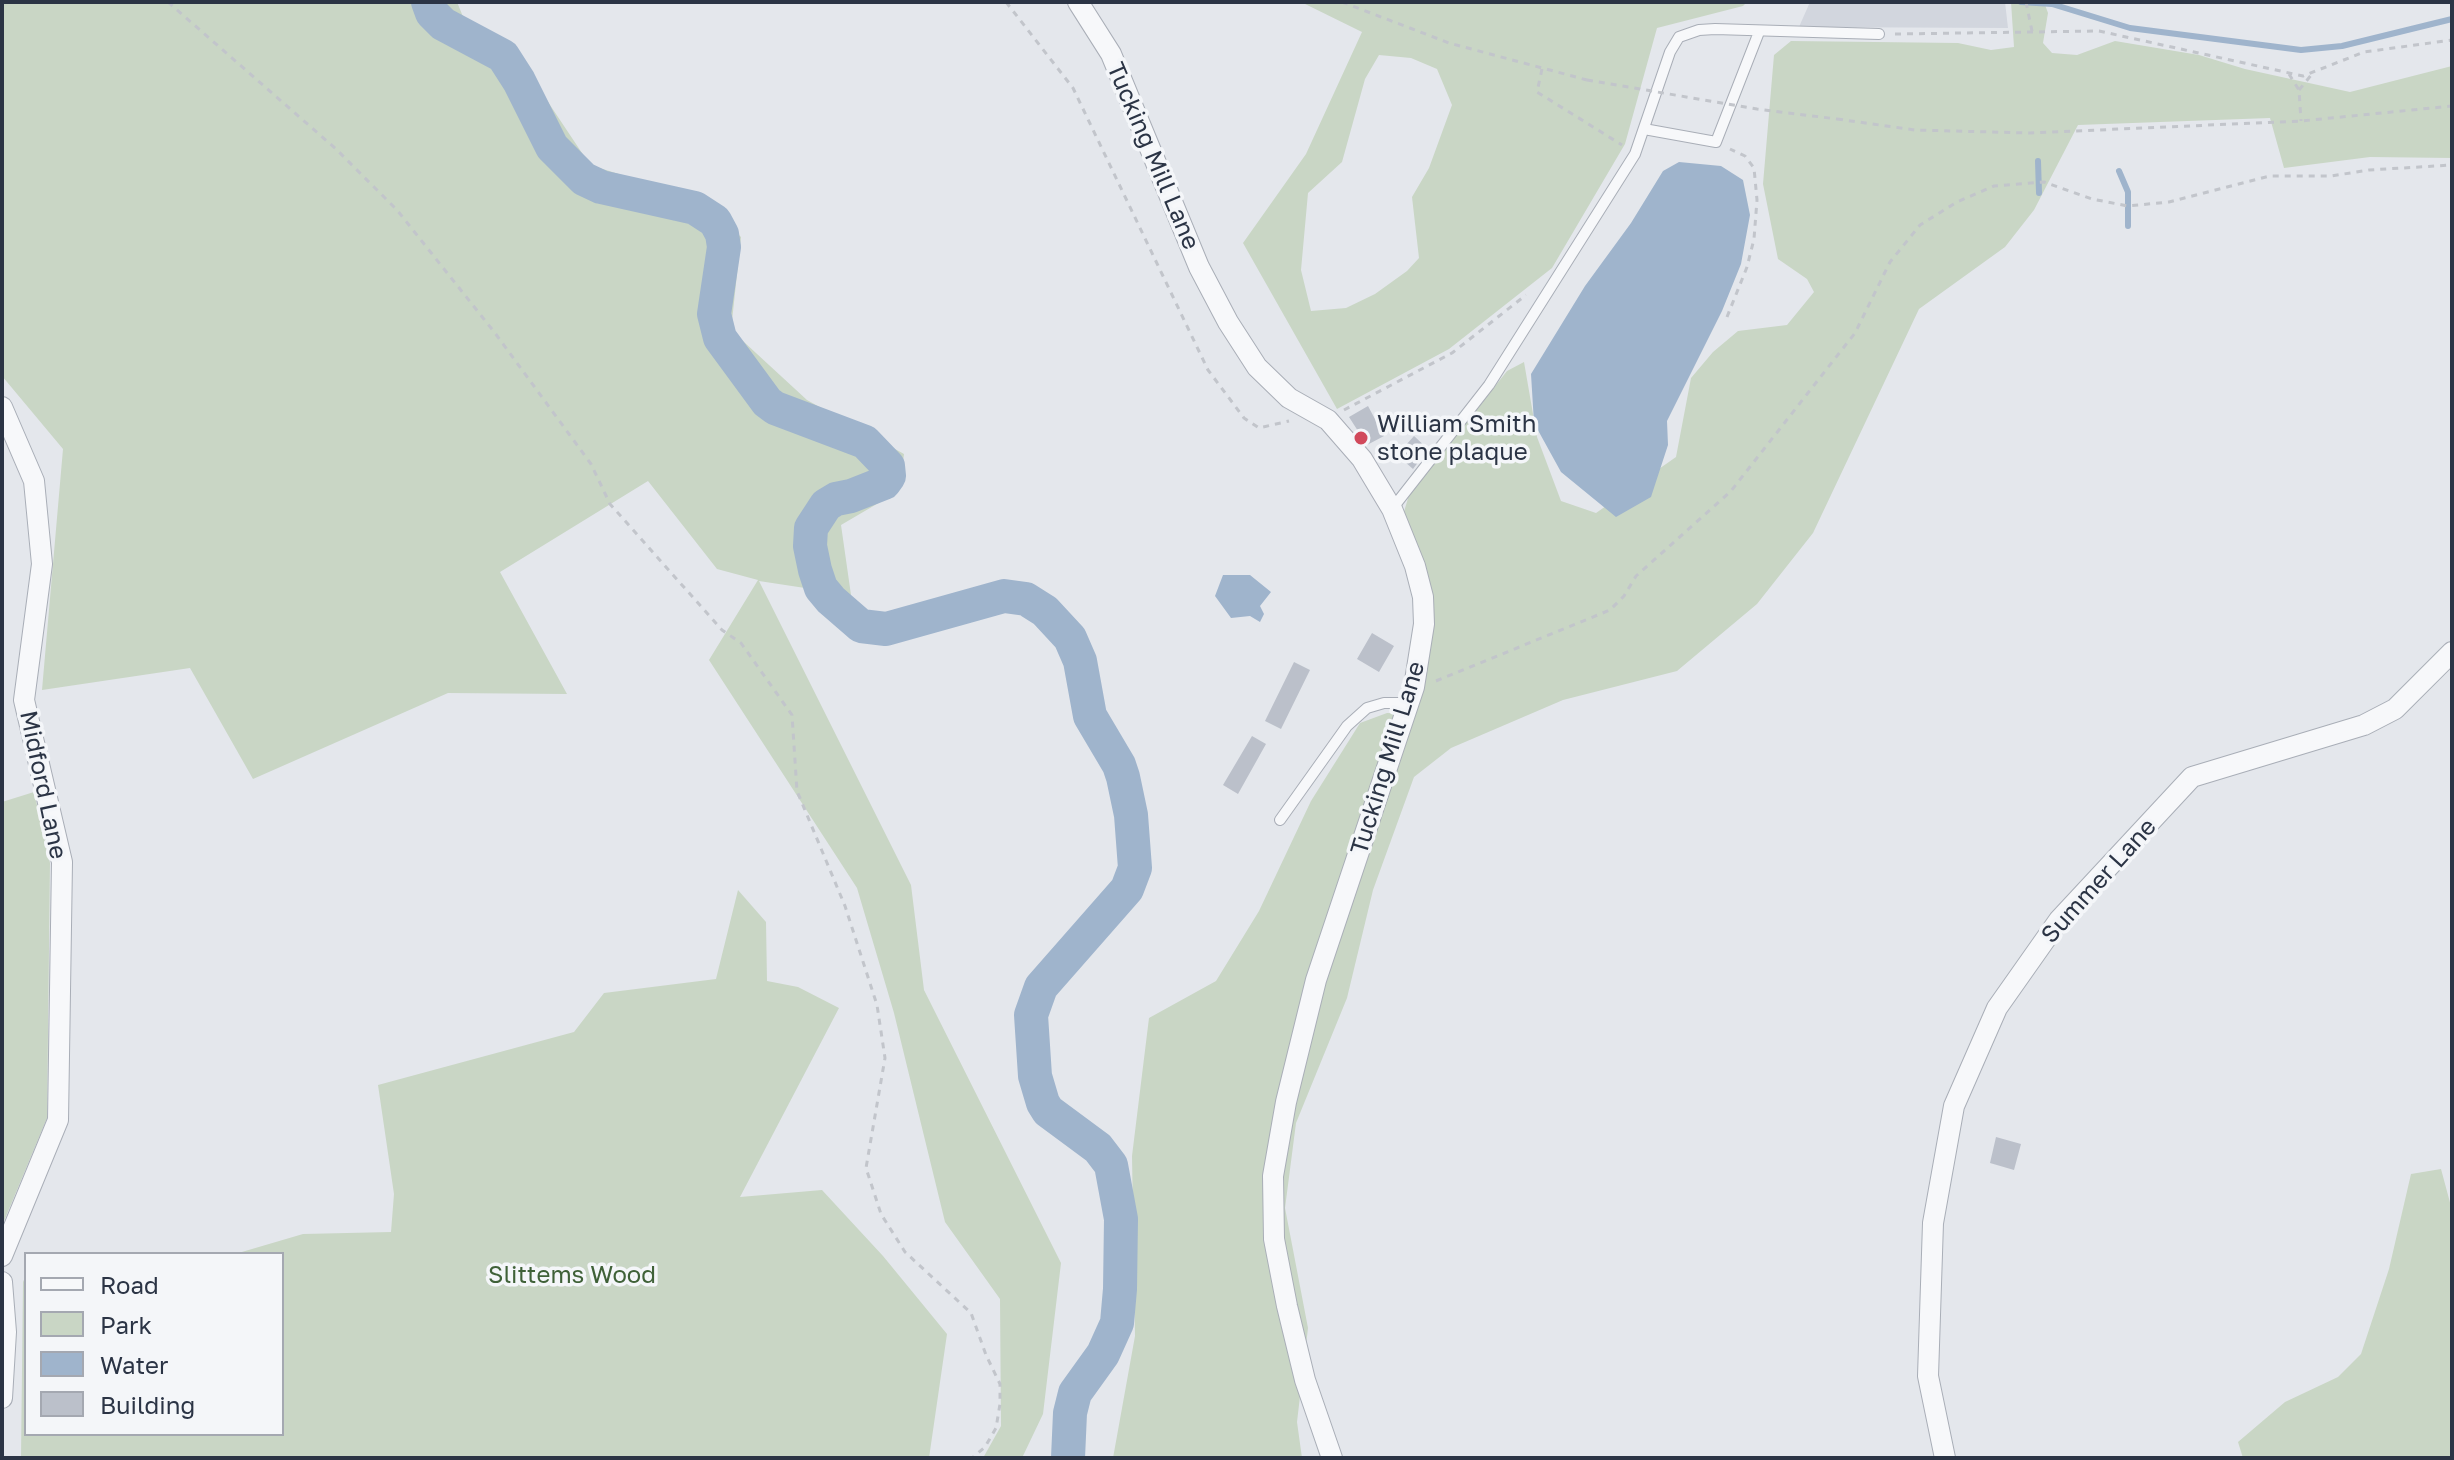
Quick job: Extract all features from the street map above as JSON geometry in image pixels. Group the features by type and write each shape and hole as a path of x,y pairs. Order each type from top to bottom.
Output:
{"street":[{"name":"Tucking Mill Lane","path":"1078,2 1111,54 1199,267 1228,322 1257,367 1289,398 1328,420 1362,459 1392,509 1415,566 1423,597 1424,624 1412,695 1316,980 1286,1102 1273,1176 1274,1239 1287,1306 1305,1380 1332,1458"},
{"name":"Midford Lane","path":"2,407 34,481 42,564 24,700 62,862 58,1120 2,1256"},
{"name":"Summer Lane","path":"1945,1458 1928,1376 1933,1223 1954,1106 1997,1008 2059,920 2192,777 2364,725 2395,709 2452,652"},
{"path":"2,1282 6,1332 2,1398"}],"lane":[{"path":"1392,509 1489,385 1635,154 1670,52 1679,37 1699,30 1879,34"},
{"path":"1644,129 1716,142 1759,32"},
{"path":"1280,820 1347,726 1367,708 1412,695"}],"path":[{"path":"168,2 325,139 397,210 495,333 591,464 610,504 722,630 741,643 792,715 797,791 845,906 877,1005 885,1058 866,1168 881,1214 905,1252 971,1313 1000,1384 996,1428 985,1447 972,1458"},
{"path":"1342,2 1449,43 1587,80 1757,109 1915,130 2030,133 2301,121 2452,106"},
{"path":"2026,4 2032,31"},
{"path":"1879,34 2099,31 2289,74 2312,74 2364,52 2452,40"},
{"path":"1542,69 1537,92 1620,144"},
{"path":"2289,74 2299,90 2301,121"},
{"path":"2299,90 2312,74"},
{"path":"1716,142 1745,156 1754,168 1757,200 1754,239 1747,267 1727,317"},
{"path":"1412,695 1610,610 1624,596 1636,576 1731,491 1855,333 1890,262 1920,225 1957,202 1994,186 2044,182 2092,199 2128,206 2169,202 2270,176 2331,176 2369,170 2452,165"},
{"path":"1328,420 1452,353 1537,287"}],"shaded area":[{"path":"1810,2 2005,2 2008,28 1799,27"}],"green space":[{"path":"2,2 457,2 466,24 516,54 590,165 702,200 741,237 731,330 807,400 904,454 899,491 841,525 851,595 759,581 911,885 924,990 1061,1263 1043,1414 1022,1458 983,1458 1001,1426 1000,1299 945,1222 894,1013 857,888 709,660 758,580 717,569 648,481 500,572 567,694 448,693 253,779 190,668 42,690 63,449 2,376"},
{"path":"1301,2 1747,2 1743,6 1657,28 1625,144 1552,268 1449,349 1337,409 1243,243 1306,154 1362,32","holes":["1379,55 1411,58 1437,69 1452,105 1429,168 1412,197 1419,258 1407,271 1375,294 1346,308 1311,311 1301,270 1308,193 1342,162 1365,79"]},
{"path":"2011,2 2044,2 2048,13 2043,43 2052,53 2077,55 2115,41 2199,55 2245,69 2350,92 2452,66 2452,158 2370,157 2284,168 2270,118 2078,125 2034,210 2005,247 1919,309 1813,533 1757,604 1677,671 1563,700 1451,748 1414,777 1373,890 1347,998 1296,1123 1285,1208 1308,1328 1297,1422 1302,1458 1113,1458 1135,1336 1132,1156 1149,1018 1216,981 1259,911 1311,801 1360,723 1387,713 1412,714 1423,673 1403,515 1409,495 1507,371 1524,362 1537,437 1561,501 1596,513 1676,457 1691,378 1713,352 1738,331 1787,325 1814,292 1807,279 1778,259 1763,184 1774,55 1791,41 1958,43 1991,50 2014,47"},
{"path":"34,792 50,863 47,1118 2,1226 2,802"},
{"name":"Slittems Wood","path":"738,890 766,922 767,981 798,987 839,1008 740,1197 822,1190 883,1256 947,1334 929,1458 21,1458 24,1280 24,1436 284,1436 284,1252 242,1252 303,1234 391,1232 394,1194 378,1085 574,1032 604,993 716,979"},
{"path":"2441,1169 2452,1210 2452,1458 2243,1458 2238,1442 2285,1402 2338,1377 2361,1354 2389,1269 2411,1174"}],"water":[{"path":"1679,162 1721,166 1743,180 1750,215 1741,264 1722,311 1667,421 1668,445 1651,497 1616,517 1561,472 1534,423 1531,374 1585,286 1631,223 1663,171"},
{"path":"1223,575 1250,575 1271,592 1260,606 1264,614 1260,622 1250,616 1231,618 1215,596"}],"building":[{"path":"1368,406 1384,436 1367,445 1349,417"},
{"path":"1414,436 1428,449 1413,469 1397,455"},
{"path":"1372,633 1394,646 1379,672 1357,659"},
{"path":"1294,662 1310,670 1281,729 1265,721"},
{"path":"1252,736 1266,744 1238,794 1223,785"},
{"path":"1996,1137 2021,1144 2014,1170 1990,1163"}],"waterway":[{"path":"428,2 432,13 443,24 503,56 552,147 584,179 601,187 695,208 715,221 724,247 714,314 720,338 767,402 775,408 865,442 888,466 889,476 884,483 826,505 811,528 810,546 815,570 821,588 831,600 861,626 886,629 1004,596 1026,599 1045,611 1070,638 1080,661 1090,716 1123,777 1131,815 1135,868 1127,889 1041,987 1031,1015 1035,1076 1043,1103 1048,1111 1098,1148 1111,1165 1121,1219 1117,1323 1103,1354 1075,1393 1070,1413 1068,1458"},
{"path":"2021,2 2052,4 2130,28 2301,50 2342,46 2452,19"},
{"path":"2038,161 2039,193"},
{"path":"2119,171 2128,192 2128,226"}],"place":[{"name":"William Smith stone plaque","path":"1361,438"}]}
